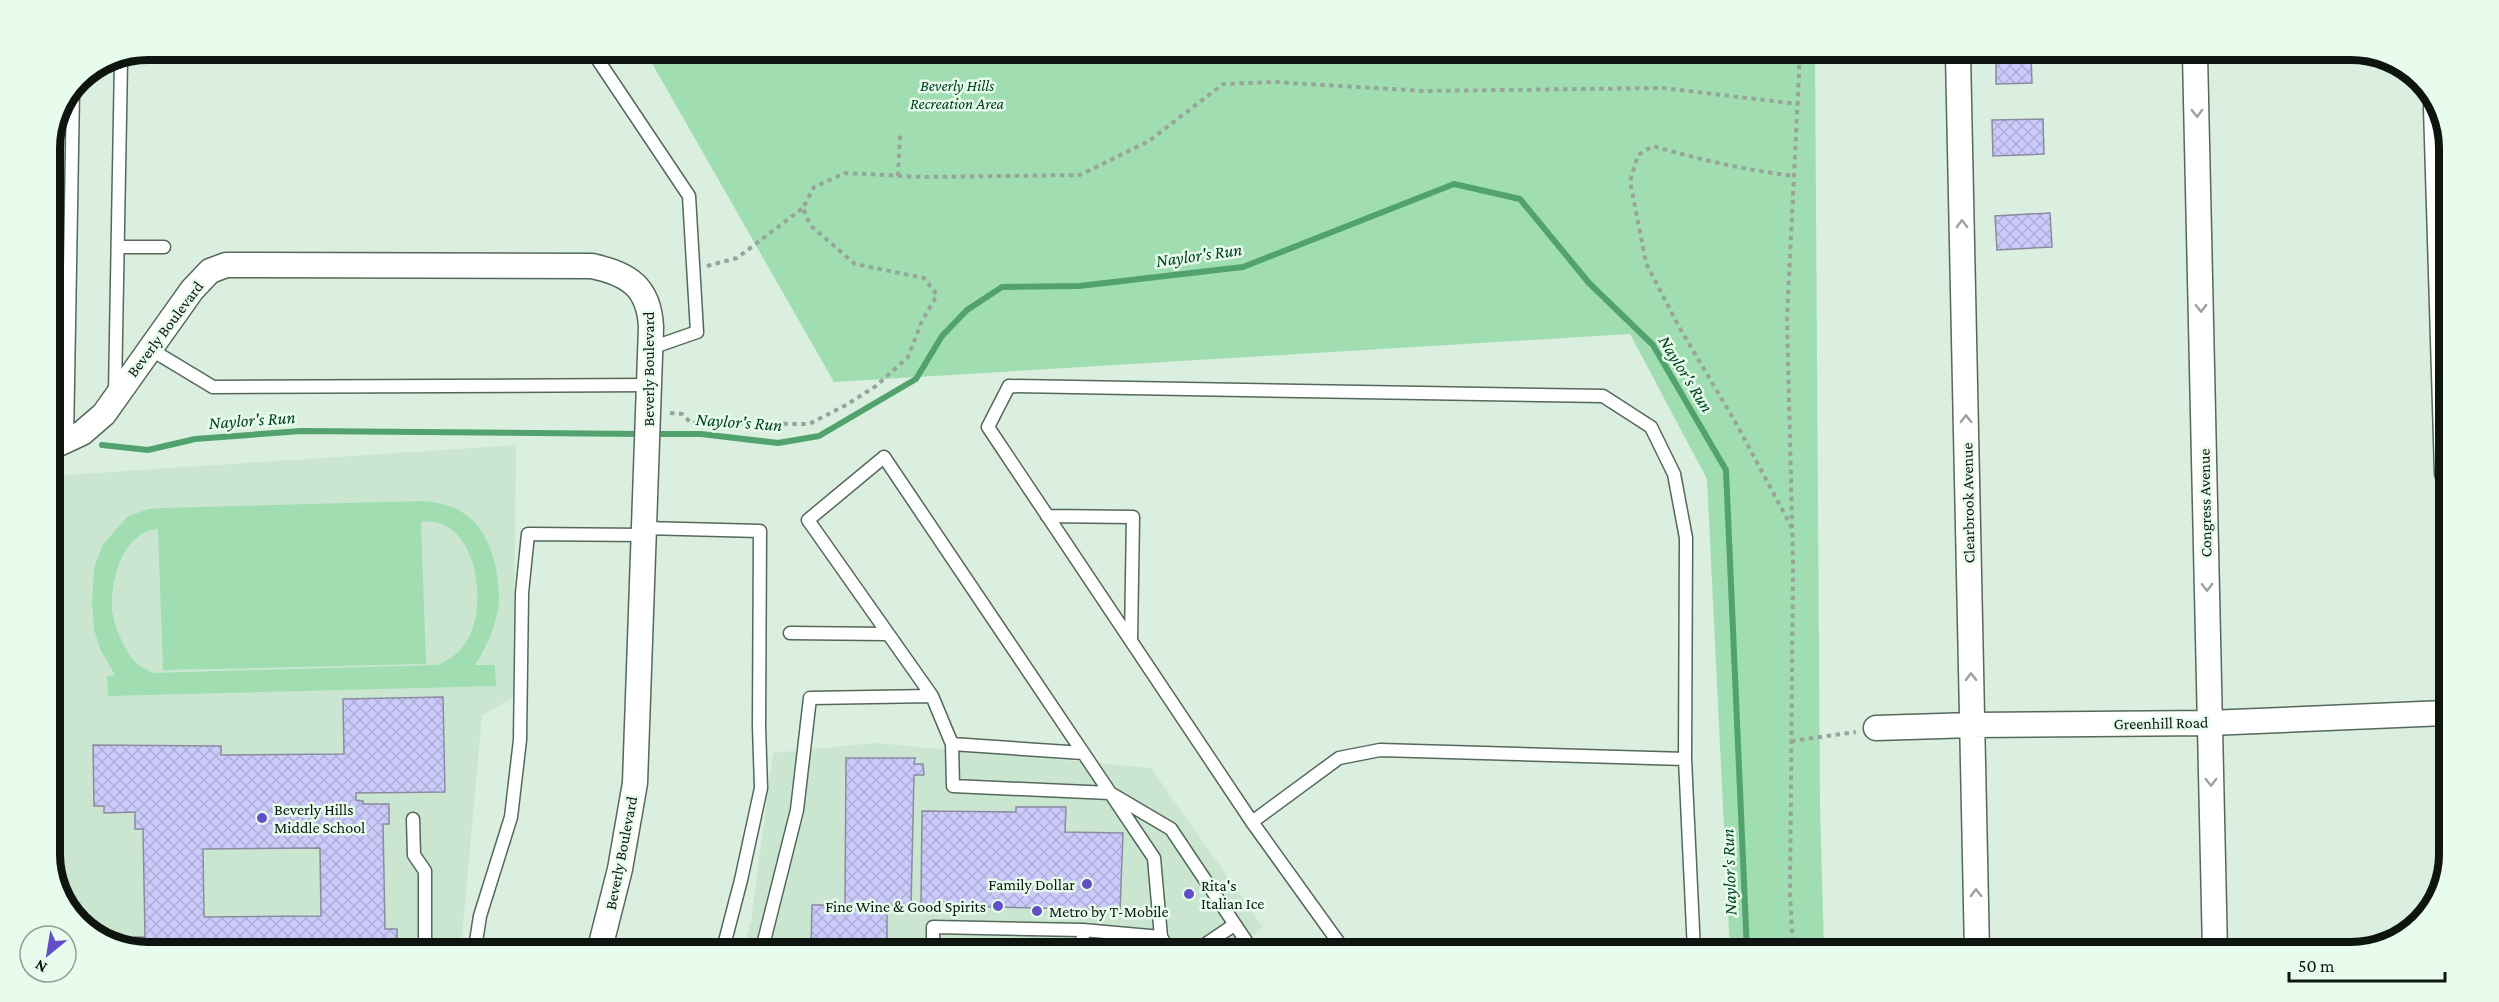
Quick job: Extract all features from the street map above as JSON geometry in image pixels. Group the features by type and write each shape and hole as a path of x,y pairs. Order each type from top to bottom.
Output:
{"street":[{"name":"Clearbrook Avenue","path":"1958,60 1977,942"},
{"name":"Congress Avenue","path":"2195,60 2216,942"},
{"path":"2437,130 2439,207"},
{"name":"Beverly Boulevard","path":"60,443 82,433 104,414 192,290 210,271 226,265 592,266 614,270 645,294 651,310 651,348 635,783 620,869 602,942"},
{"name":"Greenhill Road","path":"1876,729 1972,725 2210,723 2439,712"}],"lane":[{"path":"598,60 689,196 697,332 651,348"},
{"path":"115,398 121,65"},
{"path":"60,397 72,104"},
{"path":"118,247 164,247"},
{"path":"150,349 213,387 649,385"},
{"path":"1338,942 1252,822 988,427 1009,386 1603,396 1651,427 1674,474 1686,538 1685,759 1694,942"},
{"path":"1164,942 1161,936 1154,858 1110,793 1083,753 884,457 808,520 932,696 952,744 954,786 1110,793 1172,829 1246,942"},
{"path":"1047,516 1133,517 1131,641"},
{"path":"476,942 480,916 511,817 520,740 522,593 528,534 760,531 761,788 725,942"},
{"path":"790,633 888,634"},
{"path":"764,942 797,810 810,698 932,696"},
{"path":"952,744 1083,753"},
{"path":"1252,822 1339,758 1380,750 1685,759"},
{"path":"412,819 414,855 425,871 424,942"},
{"path":"1209,942 1234,925"},
{"path":"933,942 933,927 1083,930 1161,936"},
{"path":"1082,942 1083,930"}],"path":[{"path":"1793,942 1790,894 1792,529 1787,318 1800,60"},
{"path":"693,269 737,258 803,208 814,187 845,173 898,176 1080,175 1149,141 1223,84 1274,82 1425,91 1663,88 1798,104"},
{"path":"898,176 900,135"},
{"path":"1792,529 1737,425 1678,325 1646,263 1630,181 1638,155 1653,146 1703,160 1794,176"},
{"path":"682,414 691,423 808,424 876,386 908,357 922,321 937,296 924,278 855,264 810,225 803,208"},
{"path":"1791,741 1876,729"}],"shaded area":[{"path":"516,445 513,698 482,715 462,942 137,941 109,933 90,920 78,907 67,888 60,860 60,475"},
{"path":"875,743 1151,768 1263,927 1245,942 745,942 751,921 773,753"}],"green space":[{"name":"Beverly Hills Recreation Area","path":"650,60 1815,60 1820,804 1824,942 1730,942 1707,479 1630,334 834,382"},
{"path":"421,501 450,506 462,512 472,520 487,540 496,568 499,591 498,609 491,634 475,665 495,665 496,686 108,696 107,676 115,675 100,649 94,629 92,601 94,568 102,546 127,517 148,509","holes":["421,522 440,524 455,533 466,547 474,566 477,607 473,626 466,642 454,656 438,665 153,673 138,665 131,657 115,622 112,610 113,585 121,559 136,538 158,529 163,670 426,664"]}],"building":[{"path":"1996,60 2031,60 2032,83 1996,84"},
{"path":"2043,119 2044,154 1993,156 1992,120"},
{"path":"2050,213 2052,247 1997,250 1995,216"},
{"name":"Beverly Hills Middle School","path":"443,697 445,792 356,793 356,800 363,801 363,804 389,804 389,824 383,824 385,929 397,929 397,939 406,939 406,942 135,941 135,937 145,937 143,829 135,829 135,812 104,813 104,806 94,806 93,745 221,746 221,755 344,754 343,699","holes":["320,848 321,916 204,917 203,849"]},
{"path":"846,758 915,758 914,764 923,764 924,775 914,775 911,906 887,906 887,942 811,942 812,905 845,905"},
{"path":"1016,807 1066,807 1065,832 1123,833 1120,910 921,905 922,811 1016,812"}],"waterway":[{"name":"Naylor's Run","path":"651,434 701,434 778,443 819,436 916,379 942,336 967,310 1002,287 1079,286 1243,267 1454,184 1520,199 1589,283 1653,345 1726,470 1747,942"},
{"name":"Naylor's Run","path":"102,445 148,450 195,439 301,431 641,434"}],"place":[{"name":"Beverly Hills Middle School","path":"262,818"},
{"name":"Family Dollar","path":"1087,884"},
{"name":"Rita's Italian Ice","path":"1189,894"},
{"name":"Fine Wine & Good Spirits","path":"998,906"},
{"name":"Metro by T-Mobile","path":"1037,911"}]}
